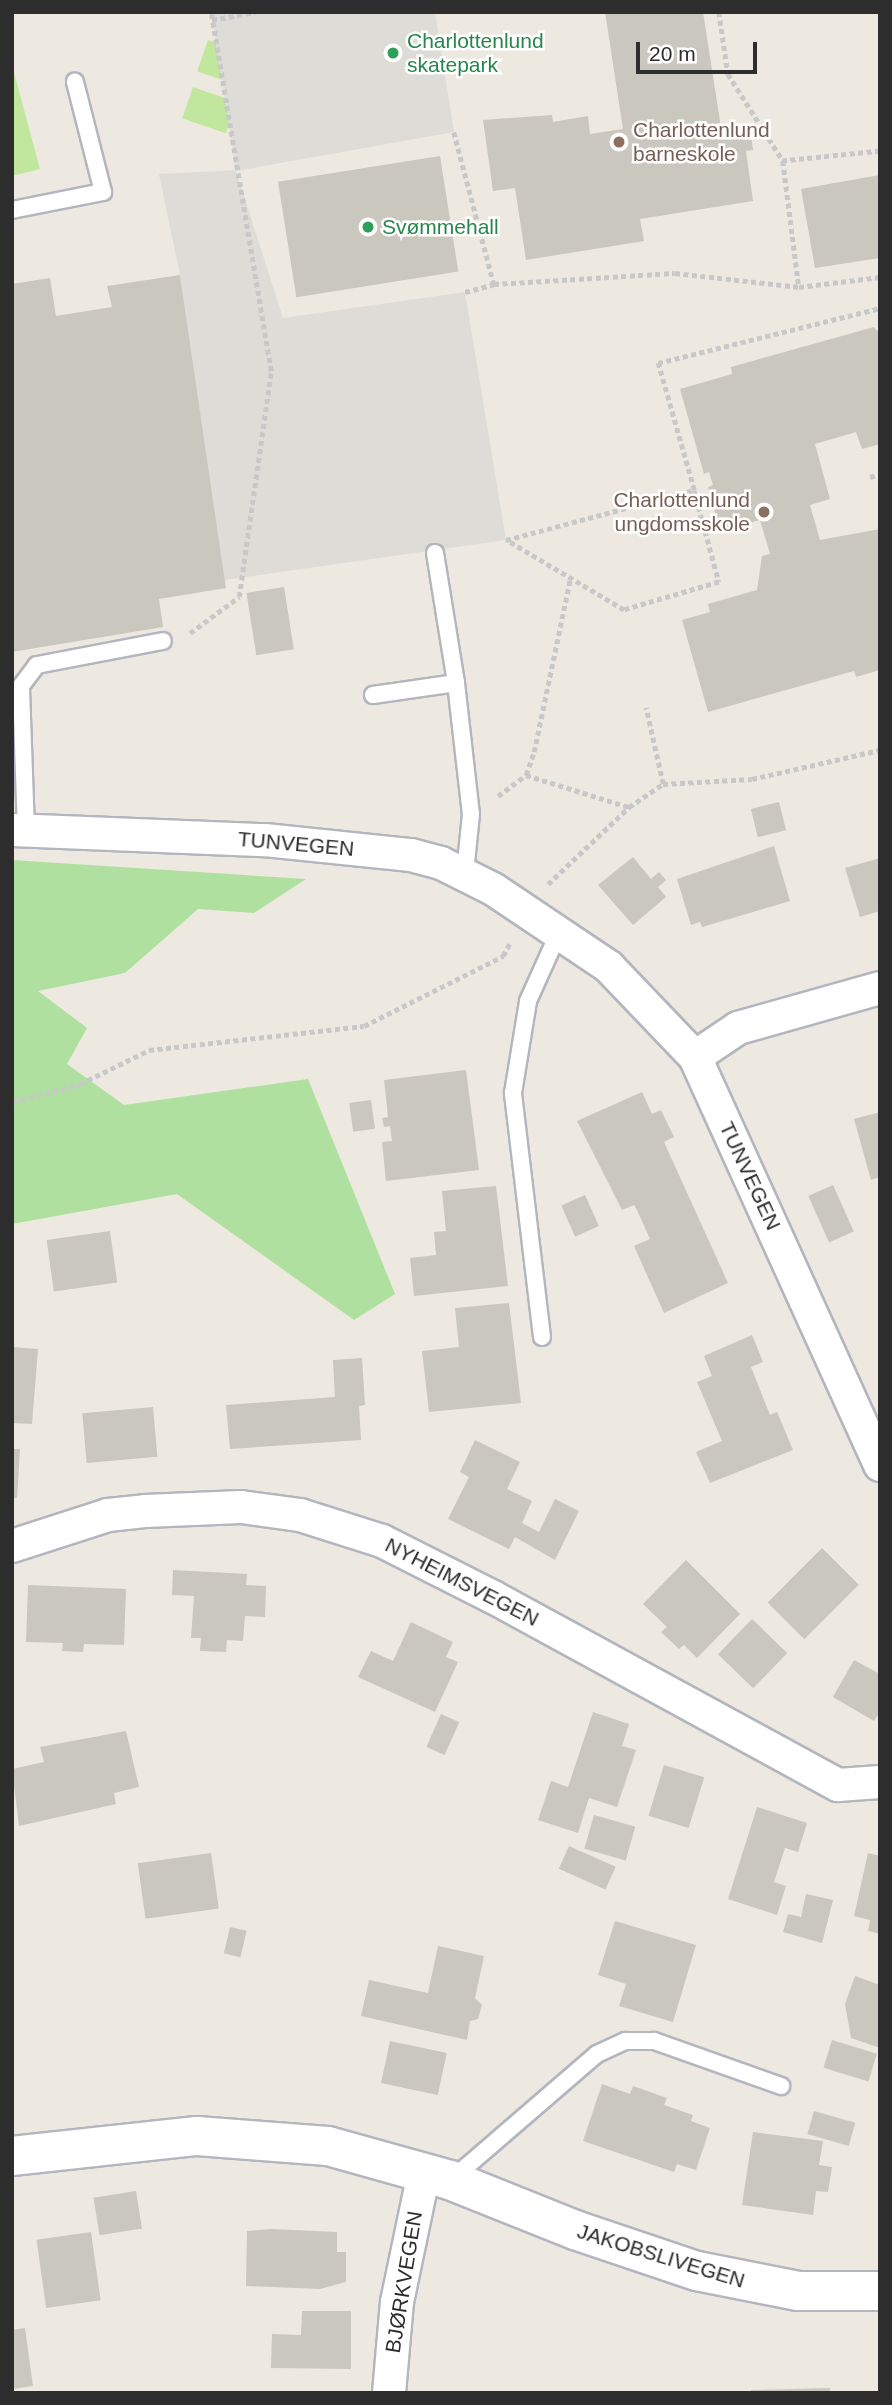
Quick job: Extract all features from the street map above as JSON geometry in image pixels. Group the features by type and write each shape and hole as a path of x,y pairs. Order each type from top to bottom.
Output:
{"street":[{"name":"TUNVEGEN","path":"19,831 265,840 411,855 465,873 609,967 695,1057 880,1465"},
{"path":"695,1057 738,1028 880,988"},
{"name":"NYHEIMSVEGEN","path":"12,1546 108,1515 145,1511 242,1507 300,1516 382,1541 494,1597 838,1785 880,1782"},
{"name":"JAKOBSLIVEGEN","path":"12,2156 132,2140 247,2137 328,2146 437,2177 575,2230 697,2271 798,2291 880,2291"},
{"name":"BJØRKVEGEN","path":"389,2393 397,2302 437,2177"}],"lane":[{"path":"12,210 103,192 75,82"},
{"path":"435,553 456,683 471,814 465,873"},
{"path":"19,831 21,686 37,665 163,641"},
{"path":"373,695 456,683"},
{"path":"542,1337 513,1093 528,1001 559,932"},
{"path":"437,2177 597,2054 625,2041 654,2041 781,2086"}],"path":[{"path":"163,641 197,631 239,597 271,371 211,12"},
{"path":"212,20 255,12"},
{"path":"719,12 728,75 783,161 799,287"},
{"path":"454,132 494,284"},
{"path":"783,161 880,151"},
{"path":"465,292 494,284 675,273 799,287 880,277"},
{"path":"694,490 506,540 624,610 719,582 694,490 659,363 880,308"},
{"path":"870,477 880,474"},
{"path":"471,814 526,775 570,578"},
{"path":"646,708 663,784"},
{"path":"546,885 629,807 663,784 752,779 880,750"},
{"path":"526,775 629,807"},
{"path":"12,1102 80,1084 149,1050 364,1026 503,956 514,936"}],"green space":[{"path":"208,40 251,55 241,86 197,71"},
{"path":"12,65 40,169 12,176"},
{"path":"193,87 236,102 226,133 182,118"},
{"path":"12,860 306,879 254,913 198,909 125,973 38,991 87,1028 67,1064 124,1105 308,1079 395,1294 354,1320 177,1194 12,1224"}],"shaded area":[{"path":"211,12 435,12 454,132 236,171 283,318 465,292 506,540 225,580 180,275 159,174 236,170"}],"building":[{"name":"Charlottenlund barneskole","path":"605,12 703,12 722,134 750,129 753,150 746,151 753,201 640,219 644,241 526,260 515,188 493,191 483,120 552,115 553,122 588,116 590,134 623,129"},
{"name":"Svømmehall","path":"440,156 458,272 296,297 278,182"},
{"path":"880,175 880,258 815,268 801,189"},
{"path":"180,275 226,588 159,599 163,627 12,652 12,284 50,278 56,316 112,307 107,286"},
{"name":"Charlottenlund ungdomsskole","path":"874,327 880,334 880,444 862,449 856,432 815,444 830,499 810,505 820,540 880,529 880,670 856,677 854,671 708,712 682,620 710,612 708,604 757,590 762,556 770,554 760,520 720,531 708,487 713,485 709,472 704,474 680,389 732,374 731,367"},
{"path":"284,587 294,649 256,655 246,593"},
{"path":"779,802 786,830 758,837 751,809"},
{"path":"774,846 790,901 702,927 700,922 691,925 677,879"},
{"path":"633,857 651,879 659,872 666,880 658,887 666,897 633,925 598,885"},
{"path":"880,858 880,911 860,917 845,868"},
{"path":"466,1070 479,1170 386,1181 382,1142 392,1141 390,1126 384,1127 382,1118 388,1117 384,1080"},
{"path":"642,1092 652,1114 661,1110 674,1137 664,1142 728,1283 664,1313 634,1246 650,1239 637,1210 634,1205 622,1210 577,1121"},
{"path":"371,1100 375,1129 353,1132 349,1103"},
{"path":"880,1112 880,1177 871,1180 854,1119"},
{"path":"833,1185 854,1232 829,1243 808,1196"},
{"path":"496,1186 508,1286 414,1296 410,1258 436,1255 434,1232 446,1231 442,1191"},
{"path":"585,1195 599,1226 575,1237 561,1206"},
{"path":"110,1231 117,1282 54,1291 47,1240"},
{"path":"509,1303 521,1403 429,1412 422,1351 459,1347 455,1308"},
{"path":"752,1335 763,1362 751,1367 770,1415 777,1412 793,1450 710,1483 696,1452 722,1441 697,1382 712,1376 704,1356"},
{"path":"12,1347 38,1349 32,1424 12,1423"},
{"path":"362,1358 365,1405 359,1406 361,1440 230,1449 226,1405 335,1397 333,1360"},
{"path":"153,1407 157,1457 87,1463 82,1413"},
{"path":"475,1440 520,1462 507,1489 532,1501 522,1523 539,1532 555,1499 579,1511 555,1560 515,1537 509,1549 448,1519 469,1477 460,1472"},
{"path":"12,1449 20,1449 17,1498 12,1498"},
{"path":"822,1548 859,1585 804,1639 768,1602"},
{"path":"686,1560 740,1614 697,1658 684,1645 679,1649 661,1632 667,1627 643,1604"},
{"path":"173,1570 247,1574 246,1585 266,1586 265,1617 245,1616 243,1641 227,1640 226,1652 200,1651 201,1638 191,1638 194,1596 172,1595"},
{"path":"28,1585 126,1589 124,1645 84,1644 83,1652 62,1651 63,1643 26,1642"},
{"path":"752,1619 787,1653 753,1688 718,1654"},
{"path":"411,1622 453,1642 446,1657 458,1662 435,1712 358,1677 371,1651 393,1661"},
{"path":"854,1660 880,1674 880,1712 874,1721 833,1697"},
{"path":"593,1712 629,1724 622,1746 636,1750 617,1807 589,1798 578,1833 538,1820 551,1781 568,1787"},
{"path":"441,1714 459,1722 445,1755 426,1747"},
{"path":"126,1731 139,1787 114,1793 116,1804 19,1826 12,1769 44,1762 40,1747"},
{"path":"664,1765 704,1777 689,1828 649,1816"},
{"path":"757,1807 807,1823 798,1852 785,1848 774,1882 786,1886 777,1915 728,1899"},
{"path":"594,1815 635,1827 626,1860 584,1849"},
{"path":"569,1846 616,1867 605,1890 559,1869"},
{"path":"211,1853 219,1908 146,1919 138,1863"},
{"path":"868,1853 880,1856 880,1934 868,1931 870,1920 854,1916"},
{"path":"806,1894 833,1900 822,1943 783,1932 788,1914 801,1917"},
{"path":"615,1921 696,1945 673,2022 619,2006 626,1984 598,1975"},
{"path":"230,1927 247,1931 240,1957 224,1953"},
{"path":"438,1946 484,1956 475,1998 482,2005 478,2019 470,2021 467,2040 361,2016 369,1980 428,1993"},
{"path":"855,1976 880,1985 880,2048 851,2038 845,2004"},
{"path":"832,2040 877,2054 868,2081 824,2068"},
{"path":"390,2041 447,2053 438,2095 381,2083"},
{"path":"602,2084 630,2094 633,2086 667,2098 664,2105 693,2115 691,2121 710,2128 696,2170 677,2164 674,2172 583,2141"},
{"path":"814,2111 855,2123 849,2146 807,2134"},
{"path":"753,2132 823,2141 819,2165 832,2167 828,2192 816,2191 813,2215 742,2205"},
{"path":"136,2191 142,2229 99,2235 94,2198"},
{"path":"271,2229 337,2232 337,2252 346,2252 346,2282 320,2289 246,2286 247,2231"},
{"path":"91,2232 101,2300 46,2308 37,2240"},
{"path":"302,2311 351,2311 351,2369 271,2368 272,2334 301,2335"},
{"path":"25,2328 33,2386 12,2389 12,2330"},
{"path":"830,2388 830,2393 751,2393 751,2390"}],"place":[{"name":"Charlottenlund skatepark","path":"393,53"},
{"name":"Charlottenlund barneskole","path":"619,142"},
{"name":"Svømmehall","path":"368,227"},
{"name":"Charlottenlund ungdomsskole","path":"764,512"}]}
